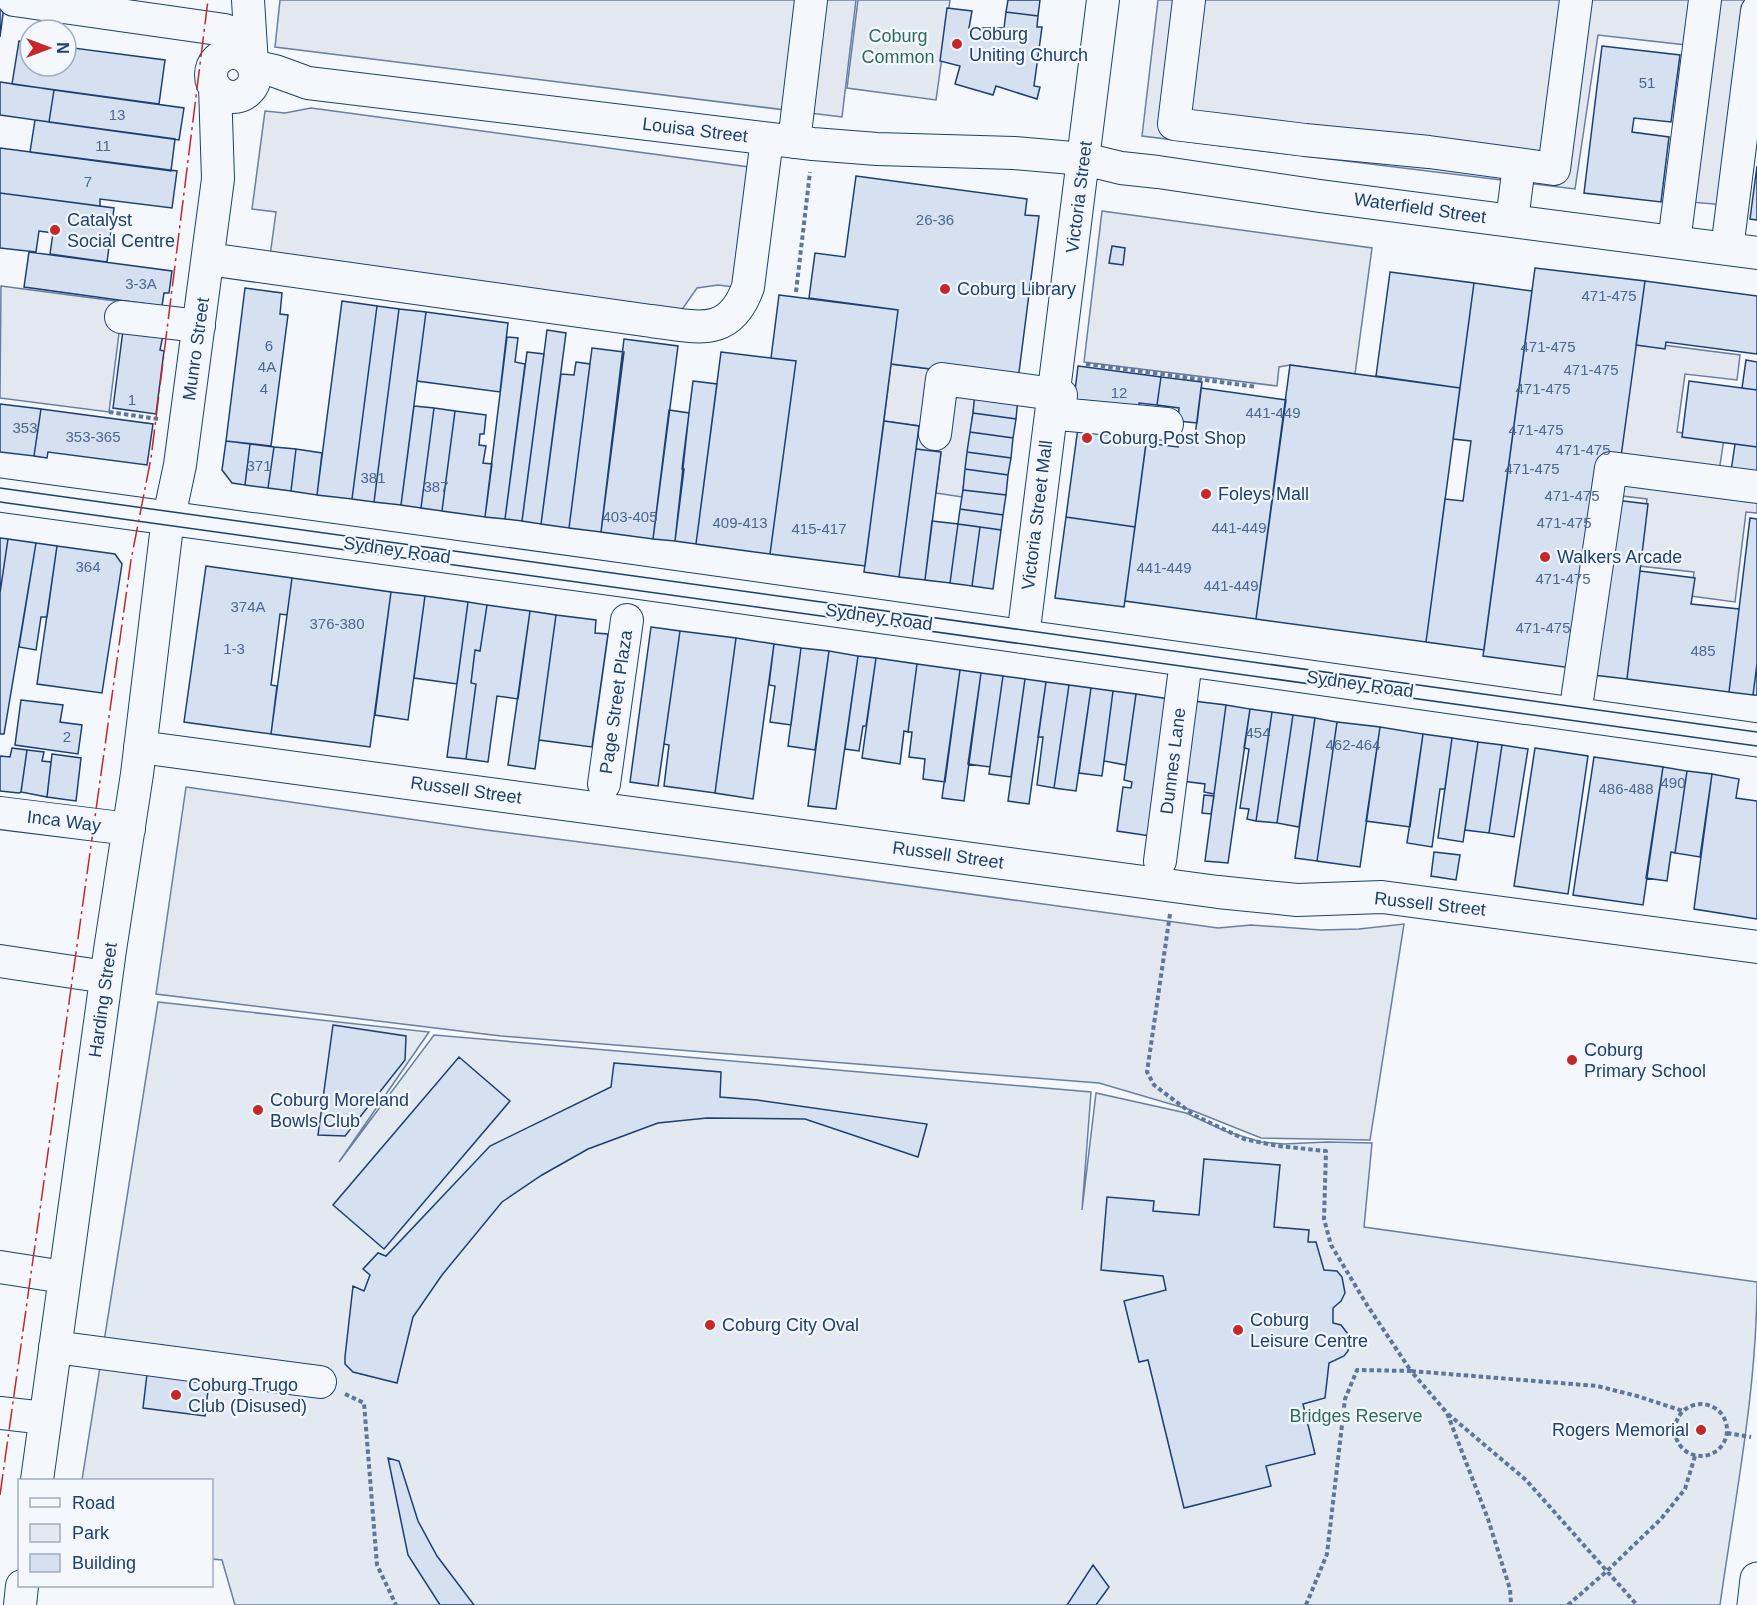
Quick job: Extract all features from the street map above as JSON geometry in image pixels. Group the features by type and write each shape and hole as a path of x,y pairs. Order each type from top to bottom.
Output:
{"highway":[{"name":"Sydney Road","path":"0,495 1757,740"},
{"path":"1754,1605 1757,1579"}],"street":[{"path":"14,0 49,2 223,43"},
{"path":"215,87 219,92 232,97 249,79 242,54 228,53 223,43 232,0"},
{"name":"Munro Street","path":"218,179 249,79 248,0"},
{"path":"208,259 651,321 715,326 735,313 742,302 792,142 811,0"},
{"name":"Victoria Street","path":"1052,394 1084,159 1102,0"},
{"path":"1189,0 1174,124 1429,152 1554,169 1576,0"},
{"path":"1674,242 1705,0"},
{"path":"1742,251 1757,11"},
{"name":"Munro Street","path":"169,519 186,422 218,179 215,87 211,74 223,43"},
{"name":"Louisa Street","path":"249,79 275,71 308,83 792,142 877,150 1014,153 1084,159"},
{"path":"1264,187 1271,136"},
{"name":"Waterfield Street","path":"1084,159 1121,168 1742,251"},
{"path":"1512,221 1519,165"},
{"path":"121,317 199,326"},
{"path":"935,434 942,380 1061,395 1059,414 1167,424"},
{"name":"Victoria Street Mall","path":"1023,637 1052,394"},
{"path":"1575,714 1611,468 1757,487"},
{"name":"Harding Street","path":"37,1479 106,977 129,829 169,519"},
{"name":"Page Street Plaza","path":"604,784 627,620"},
{"name":"Dunnes Lane","path":"1160,861 1185,661"},
{"name":"Russell Street","path":"140,747 1218,892 1297,900 1383,897 1757,946"},
{"name":"Inca Way","path":"0,813 129,829"},
{"path":"0,961 106,977"},
{"path":"0,1268 64,1277"},
{"path":"55,1347 320,1382"},
{"path":"0,1413 45,1418"},
{"path":"20,1605 22,1587"}],"path":[{"path":"792,142 796,292"},
{"path":"1080,363 1257,387"},
{"path":"109,412 186,422"},
{"path":"1170,913 1147,1072 1154,1085 1194,1115 1244,1139 1278,1146 1326,1151 1324,1219 1331,1245 1411,1371 1447,1413 1526,1480 1638,1605"},
{"path":"1306,1605 1327,1554 1345,1399 1357,1370 1411,1371 1597,1386 1638,1396 1683,1411"},
{"path":"320,1382 364,1404 376,1565 396,1605"},
{"path":"1697,1404 1712,1407 1724,1418 1727,1433 1725,1442 1712,1454 1695,1456 1682,1450 1675,1437 1675,1423 1683,1411 1697,1404"},
{"path":"1447,1413 1488,1519 1510,1588 1511,1605"},
{"path":"1727,1433 1751,1437"},
{"path":"1568,1605 1661,1519 1685,1489 1695,1456"}],"green space":[{"name":"Coburg Common","path":"858,0 950,0 936,100 847,88"},
{"name":"Bridges Reserve","path":"158,1002 429,1032 339,1162 434,1035 1091,1092 1082,1210 1096,1093 1186,1113 1225,1131 1261,1142 1372,1143 1364,1227 1757,1282 1749,1403 1720,1605 235,1605 222,1560 213,1559 213,1479 82,1479"}],"shaded area":[{"path":"280,0 856,0 842,117 275,47"},
{"path":"1158,0 1751,0 1725,205 1668,200 1686,45 1598,35 1575,189 1142,136"},
{"path":"311,108 749,167 734,287 718,285 697,288 681,311 270,256 276,212 252,209 265,111 285,113"},
{"path":"1102,211 1372,248 1355,374 1290,365 1279,367 1277,386 1084,362"},
{"path":"1,286 123,302 109,412 0,398"},
{"path":"1632,341 1740,355 1737,380 1685,374 1677,432 1724,439 1719,471 1617,457"},
{"path":"891,364 978,375 962,497 936,493 941,453 916,449 919,426 884,421"},
{"path":"1616,476 1757,494 1757,513 1746,512 1735,602 1691,596 1694,572 1639,566 1647,499 1614,495"},
{"path":"186,787 486,830 1218,928 1251,925 1321,930 1404,924 1370,1140 1261,1138 1191,1110 1099,1083 501,1036 156,994"}],"building":[{"path":"1008,0 1040,0 1038,16 1006,12"},
{"path":"0,5 4,6 0,37"},
{"path":"947,8 972,11 969,28 1004,28 1006,12 1038,16 1037,27 1042,27 1034,86 1040,87 1037,99 996,86 993,95 955,84 960,66 940,61"},
{"path":"1602,46 1680,55 1671,122 1634,118 1632,132 1669,137 1661,202 1584,193"},
{"path":"18,47 18,78 78,78 78,49 165,60 159,104 12,84"},
{"path":"0,82 54,90 49,122 0,115"},
{"path":"54,90 184,108 179,140 49,122"},
{"path":"35,120 175,139 171,171 30,152"},
{"path":"0,148 177,171 172,208 100,199 100,206 0,193"},
{"path":"1757,166 1757,220 1750,219"},
{"name":"Coburg Library","path":"856,176 1027,199 1025,215 1039,216 1018,380 891,364 898,310 809,298 815,253 845,257"},
{"path":"0,193 114,208 107,262 50,254 53,233 39,231 36,252 0,248"},
{"path":"1112,246 1125,248 1123,265 1109,263"},
{"path":"29,252 172,271 169,293 164,293 162,306 24,287"},
{"name":"Walkers Arcade","path":"1535,268 1645,281 1620,464 1579,669 1483,656"},
{"path":"1390,272 1474,283 1460,388 1376,376"},
{"path":"1645,281 1757,296 1757,354 1666,342 1665,349 1636,345"},
{"path":"1474,283 1532,291 1484,650 1426,642 1445,499 1463,501 1471,441 1453,439"},
{"path":"245,288 282,293 280,314 288,315 271,446 226,441"},
{"path":"779,295 898,310 865,566 770,554 796,361 771,358"},
{"path":"342,301 377,306 352,499 317,495"},
{"path":"377,306 399,309 374,502 352,499"},
{"path":"399,309 426,312 401,505 374,502"},
{"path":"426,312 508,323 500,392 417,381"},
{"path":"123,330 163,335 160,350 164,351 156,414 113,408"},
{"path":"547,330 566,333 541,524 522,521"},
{"path":"507,337 518,338 515,362 525,364 505,519 485,517"},
{"path":"624,339 678,346 653,539 601,532"},
{"path":"592,348 624,352 601,532 569,528"},
{"path":"527,352 544,354 522,521 505,519"},
{"path":"721,352 796,361 770,554 696,544"},
{"path":"1746,360 1757,362 1757,390 1742,388"},
{"path":"576,362 590,364 569,528 541,524 561,374 574,375"},
{"path":"1290,365 1460,388 1426,642 1256,619"},
{"path":"1078,366 1161,377 1157,405 1139,403 1138,416 1073,407"},
{"path":"1161,377 1202,382 1197,423 1178,421 1179,408 1157,405"},
{"path":"693,381 717,384 696,544 675,541"},
{"path":"1689,381 1757,390 1757,447 1682,437"},
{"name":"Foleys Mall","path":"1201,388 1286,400 1256,619 1125,601 1146,443 1178,447 1180,434 1195,436"},
{"path":"975,392 1018,398 1016,419 973,413"},
{"path":"0,404 41,409 34,456 0,452"},
{"path":"414,406 434,408 421,508 401,505"},
{"path":"434,408 455,411 442,511 421,508"},
{"path":"41,409 153,424 147,465 48,452 47,458 34,456"},
{"path":"669,410 689,413 675,541 653,539"},
{"path":"455,411 486,415 484,434 480,434 479,445 486,446 483,463 492,464 485,517 442,511"},
{"path":"973,413 1016,419 1013,438 970,432"},
{"path":"1079,420 1148,429 1135,527 1066,517"},
{"path":"884,421 919,426 899,577 864,572"},
{"path":"970,432 1013,438 1011,458 967,452"},
{"path":"226,441 250,444 245,485 232,483 222,470"},
{"path":"250,444 274,447 268,488 245,485"},
{"path":"1735,444 1757,447 1757,482 1730,478"},
{"path":"274,447 296,449 291,491 268,488"},
{"path":"296,449 322,453 317,495 291,491"},
{"path":"916,449 941,452 925,580 899,577"},
{"path":"967,452 1011,458 1008,475 965,469"},
{"path":"965,469 1008,475 1006,495 963,490"},
{"path":"963,490 1006,495 1003,515 960,509"},
{"path":"1615,500 1648,504 1627,679 1593,675"},
{"path":"960,509 1003,515 1001,530 958,524"},
{"path":"1066,517 1135,527 1124,607 1055,598"},
{"path":"1750,518 1757,519 1757,664 1753,695 1729,692"},
{"path":"932,521 958,524 950,583 925,580"},
{"path":"958,524 980,527 972,586 950,583"},
{"path":"980,527 1001,530 993,589 972,586"},
{"path":"0,538 8,539 0,593"},
{"path":"8,539 36,543 4,734 0,734 0,593"},
{"path":"36,543 57,546 47,617 41,617 36,650 19,647"},
{"path":"57,546 115,554 122,564 102,693 37,684"},
{"path":"206,566 292,578 287,615 280,614 271,685 277,686 271,734 184,722"},
{"path":"1640,571 1695,578 1691,604 1739,609 1729,692 1627,679"},
{"path":"292,578 391,592 370,747 271,734"},
{"path":"391,592 425,596 408,720 375,715"},
{"path":"425,596 468,602 457,684 414,678"},
{"path":"468,602 487,605 480,651 475,650 471,683 476,684 466,759 447,757"},
{"path":"487,605 530,611 518,699 497,696 488,762 466,759 476,684 471,683 475,650 480,651"},
{"path":"530,611 556,615 535,769 508,765"},
{"path":"556,615 596,620 595,633 608,634 592,747 539,740"},
{"path":"651,627 680,631 658,786 630,782"},
{"path":"680,631 736,638 715,793 664,786 669,745 664,744"},
{"path":"736,638 774,644 753,799 715,793"},
{"path":"774,644 801,648 791,725 770,722 775,686 769,685"},
{"path":"801,648 829,651 815,750 788,746"},
{"path":"829,651 858,656 836,809 808,806"},
{"path":"858,656 876,658 866,726 863,726 859,751 845,749"},
{"path":"876,658 917,664 908,732 904,731 900,764 862,758"},
{"path":"917,664 960,670 945,782 923,779 925,759 909,757 912,732 908,732"},
{"path":"1757,664 1757,695 1753,695"},
{"path":"960,670 981,673 964,801 942,798"},
{"path":"981,673 1003,676 990,767 968,764"},
{"path":"1003,676 1025,679 1011,777 989,774"},
{"path":"1025,679 1046,682 1029,804 1008,801"},
{"path":"1046,682 1069,685 1054,788 1037,785 1043,737 1038,737"},
{"path":"1069,685 1091,688 1076,791 1054,788"},
{"path":"1091,688 1113,691 1102,776 1079,773"},
{"path":"1113,691 1136,694 1126,765 1104,761"},
{"path":"1136,694 1176,700 1157,837 1117,831 1123,787 1131,788 1132,782 1124,780"},
{"path":"21,700 63,705 60,722 82,725 78,754 15,745"},
{"path":"1193,701 1226,705 1214,794 1204,792 1205,784 1182,781"},
{"path":"1226,705 1250,709 1228,863 1205,861"},
{"path":"1250,709 1272,712 1256,821 1247,819 1249,809 1240,808 1249,749 1244,748"},
{"path":"1272,712 1293,715 1277,823 1256,821"},
{"path":"1293,715 1315,718 1299,827 1277,823"},
{"path":"1315,718 1337,722 1317,861 1295,858"},
{"path":"1337,722 1380,727 1360,867 1317,861"},
{"path":"1380,727 1423,734 1410,827 1366,821"},
{"path":"1423,734 1452,738 1445,789 1440,789 1432,847 1407,843"},
{"path":"1452,738 1478,742 1463,842 1438,838"},
{"path":"1478,742 1502,745 1489,833 1465,830"},
{"path":"1502,745 1528,749 1514,837 1489,833"},
{"path":"12,748 27,750 19,793 0,791 0,756 10,757"},
{"path":"1535,748 1588,756 1568,894 1514,886"},
{"path":"27,750 44,752 42,761 51,762 47,797 21,792"},
{"path":"52,754 81,758 76,801 47,797"},
{"path":"1594,757 1663,767 1643,905 1573,895"},
{"path":"1663,767 1687,771 1675,853 1671,852 1667,881 1646,878"},
{"path":"1687,771 1712,774 1700,857 1675,853"},
{"path":"1712,774 1739,779 1736,798 1757,801 1757,919 1694,909"},
{"path":"1204,795 1214,796 1211,814 1202,813"},
{"path":"1434,852 1460,855 1456,880 1431,876"},
{"path":"333,1025 406,1036 405,1060 345,1136 318,1135"},
{"path":"459,1057 510,1101 384,1249 333,1205"},
{"path":"614,1063 721,1072 720,1097 757,1100 927,1124 918,1157 805,1119 707,1118 658,1123 588,1149 542,1175 502,1202 442,1275 413,1317 397,1383 353,1372 345,1364 345,1357 353,1286 364,1291 370,1275 363,1269 378,1253 386,1256 490,1146 611,1087"},
{"name":"Coburg Leisure Centre","path":"1204,1159 1280,1165 1274,1227 1309,1230 1308,1242 1316,1242 1324,1270 1337,1271 1342,1277 1345,1293 1341,1301 1333,1308 1333,1323 1341,1325 1348,1334 1349,1343 1348,1351 1344,1356 1329,1363 1325,1398 1303,1404 1315,1454 1266,1466 1271,1486 1184,1508 1148,1360 1139,1362 1124,1301 1166,1290 1163,1276 1101,1270 1107,1197 1154,1201 1153,1211 1199,1215"},
{"name":"Coburg Trugo Club (Disused)","path":"147,1374 209,1382 205,1416 143,1408"},
{"path":"388,1458 399,1461 418,1521 437,1556 474,1605 440,1605 408,1555"},
{"path":"1093,1565 1109,1587 1096,1605 1067,1605"}],"tram line":[{"path":"0,488 1757,732"},
{"path":"0,502 1757,746"}],"power":[{"path":"0,1495 131,560 151,458 208,0"}],"place":[{"name":"Coburg Uniting Church","path":"957,44"},
{"name":"Catalyst Social Centre","path":"55,230"},
{"name":"Coburg Library","path":"945,289"},
{"name":"Coburg Post Shop","path":"1087,438"},
{"name":"Foleys Mall","path":"1206,494"},
{"name":"Walkers Arcade","path":"1545,557"},
{"name":"Coburg Primary School","path":"1572,1060"},
{"name":"Coburg Moreland Bowls Club","path":"258,1110"},
{"name":"Coburg City Oval","path":"710,1325"},
{"name":"Coburg Leisure Centre","path":"1238,1330"},
{"name":"Coburg Trugo Club (Disused)","path":"176,1395"},
{"name":"Rogers Memorial","path":"1701,1430"}]}
